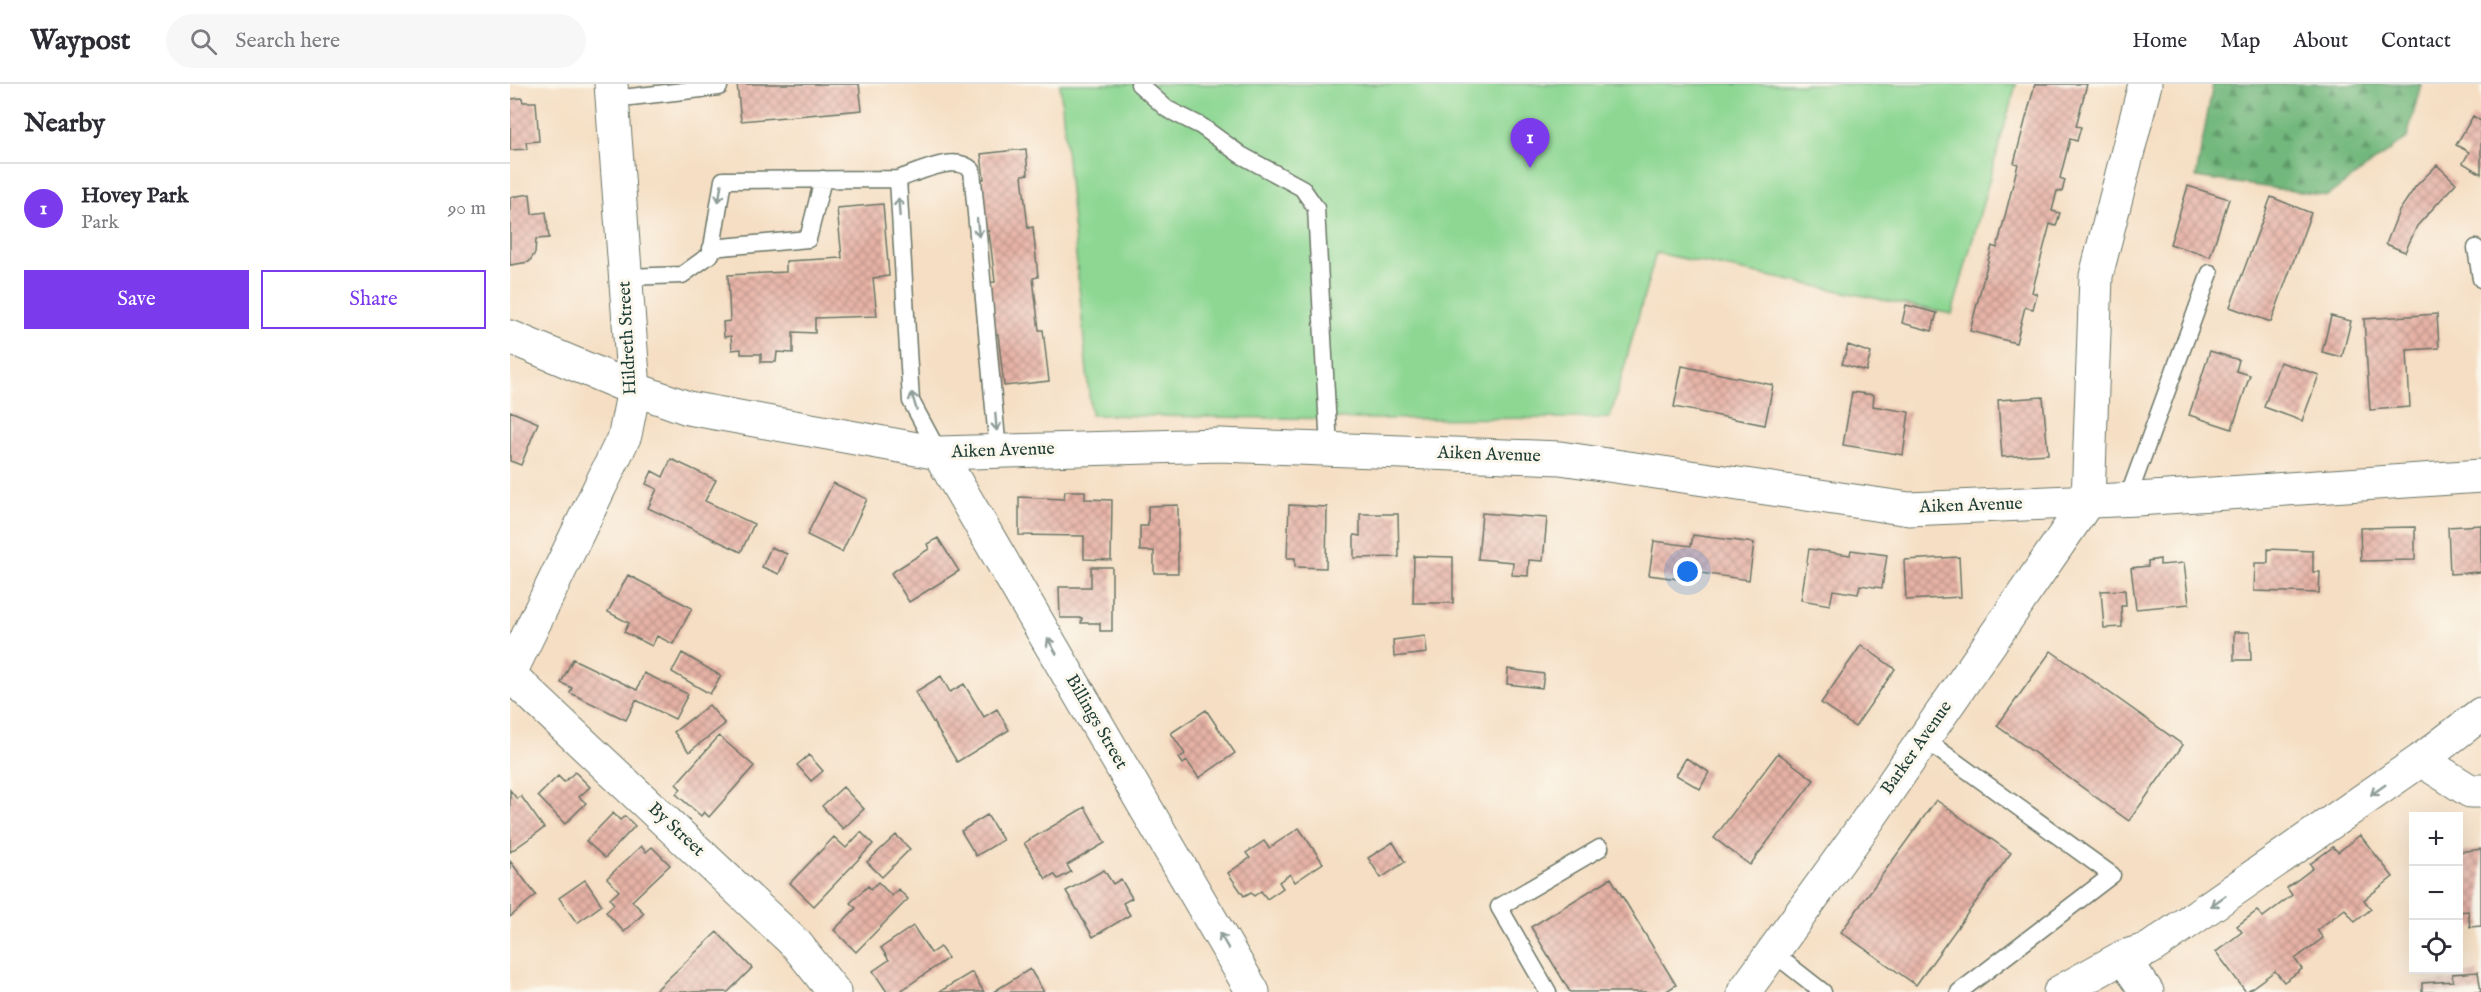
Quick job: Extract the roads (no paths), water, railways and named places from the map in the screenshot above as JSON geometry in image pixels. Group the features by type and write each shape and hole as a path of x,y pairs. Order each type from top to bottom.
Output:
{"street":[{"path":"2088,501 2096,276 2145,84"},
{"name":"Hildreth Street","path":"510,674 625,435 634,389 612,92"},
{"name":"Aiken Avenue","path":"510,337 634,389 688,408 939,453 1220,446 1329,448 1560,458 1909,508 2127,500 2481,476"},
{"name":"Billings Street","path":"939,453 1253,992"},
{"name":"Barker Avenue","path":"1744,992 1924,739 2088,501"},
{"name":"By Street","path":"510,674 797,945 834,992"},
{"path":"2060,992 2123,957 2149,949 2421,760 2481,714"},
{"path":"2421,760 2470,791 2481,791"},
{"path":"2123,957 2147,992"}],"lane":[{"path":"1139,84 1167,109 1201,126 1241,155 1302,188 1316,208 1329,448"},
{"path":"612,92 719,87"},
{"path":"626,277 682,275 711,254 723,180 898,179 954,162 966,164 972,170 998,451"},
{"path":"711,248 808,239 823,179"},
{"path":"898,179 911,401 939,453"},
{"path":"2476,248 2481,279"},
{"path":"2127,500 2210,273"},
{"path":"1924,739 2112,875 1959,992"},
{"path":"1548,992 1499,907 1600,848"},
{"path":"1773,952 1823,992"}],"place":[{"name":"Hovey Park","path":"1530,168"}]}
